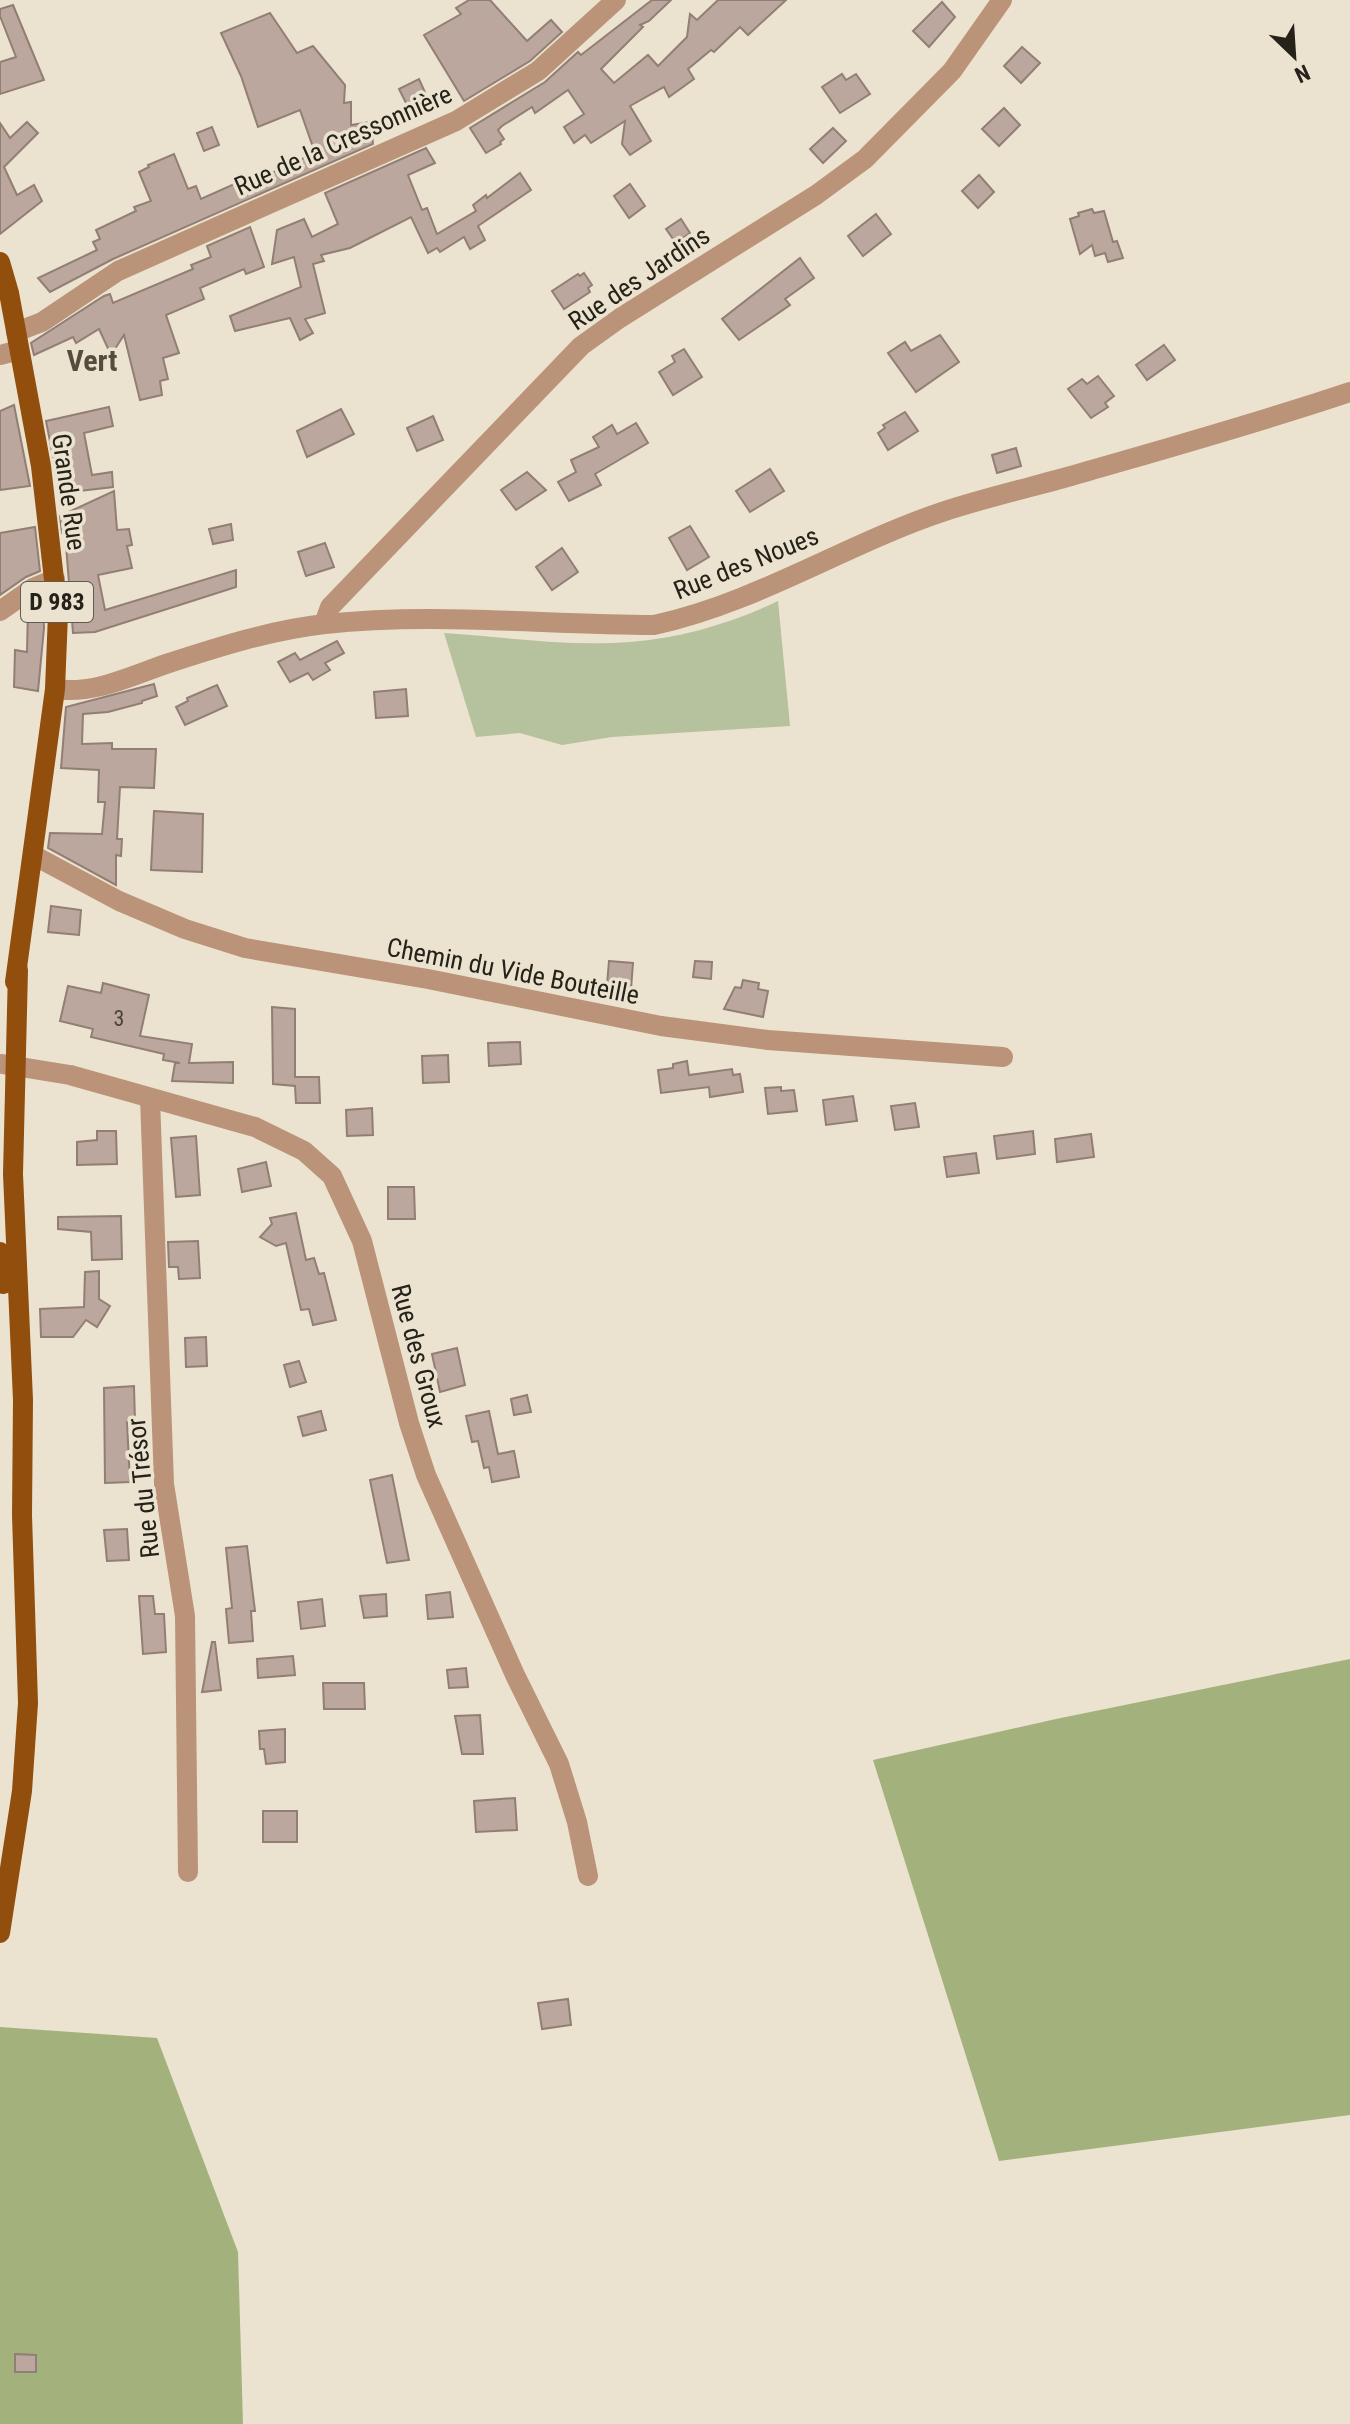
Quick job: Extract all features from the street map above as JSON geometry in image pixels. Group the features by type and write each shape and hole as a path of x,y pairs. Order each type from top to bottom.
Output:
{"main road":[{"name":"Grande Rue","path":"0,262 12,345 41,466 55,579 58,649 9,1065 14,1244 23,1400 22,1515 28,1703 22,1791 0,1933"},
{"name":"Grande Rue","path":"0,1100 9,1065"},
{"name":"Grande Rue","path":"0,1252 22,1515"}],"street":[{"name":"Rue de la Cressonnière","path":"12,345 118,271 456,121 538,71 616,0"},
{"name":"Rue des Jardins","path":"324,624 330,607 581,346 620,318 816,195 865,159 952,71 1002,0"},
{"name":"Rue des Noues","path":"55,689 86,690 273,632 324,624 412,619 654,625 690,617 731,603 880,535 943,512 1350,392"},
{"path":"0,611 33,588 55,579"},
{"name":"Chemin du Vide Bouteille","path":"33,855 119,901 185,929 245,948 428,979 661,1026 768,1040 1003,1057"},
{"name":"Rue des Groux","path":"9,1065 70,1075 255,1127 304,1151 332,1176 362,1241 409,1423 426,1475 515,1675 559,1764 577,1822 588,1876"},
{"name":"Rue du Trésor","path":"150,1098 164,1484 185,1616 188,1872"}],"green space":[{"path":"778,601 790,726 612,737 562,745 520,733 476,737 444,633 560,642 630,642 706,628"},
{"path":"1350,1659 1350,2115 999,2161 873,1760"},
{"path":"0,2027 157,2038 238,2252 243,2424 0,2424"}],"building":[{"path":"469,0 490,0 527,41 551,20 562,32 530,61 464,101 424,35 461,14 456,8"},
{"path":"652,0 671,0 649,21 640,25 643,27 601,69 614,83 648,55 658,66 687,37 690,14 697,20 718,0 786,0 748,35 740,27 714,52 711,50 688,69 694,79 669,97 664,87 630,106 651,141 630,155 622,144 625,121 591,143 585,135 574,143 564,127 584,114 568,90 535,113 532,107 502,126 498,130 504,139 486,153 470,128 545,82 578,52 581,55"},
{"path":"942,2 955,17 929,47 913,31"},
{"path":"13,5 44,80 0,94 0,62 16,57 0,9"},
{"path":"270,13 297,53 313,46 345,85 344,103 351,102 351,125 371,122 373,144 113,259 50,292 38,278 97,250 93,242 100,239 96,230 136,211 134,207 151,201 139,172 148,165 174,154 188,189 196,186 201,199 266,170 267,175 315,153 300,110 258,127 241,76 221,33"},
{"path":"1022,47 1040,63 1021,83 1004,66"},
{"path":"842,74 846,80 856,74 870,94 840,113 822,87"},
{"path":"419,79 428,99 408,107 399,89"},
{"path":"1004,108 1020,125 999,146 982,129"},
{"path":"27,122 38,133 4,167 17,195 34,185 42,201 0,234 0,123 10,138"},
{"path":"212,127 219,145 204,151 197,133"},
{"path":"833,128 846,141 823,163 810,149"},
{"path":"426,148 435,163 408,175 422,210 427,208 437,234 476,211 473,205 520,173 531,190 478,226 485,240 470,249 464,237 440,252 437,248 428,253 411,217 350,248 321,255 324,261 313,264 325,313 305,319 313,333 300,340 290,318 235,331 230,316 301,287 294,257 272,264 277,230 304,219 312,237 338,224 325,193"},
{"path":"979,175 994,192 978,208 962,191"},
{"path":"630,184 645,206 629,218 614,196"},
{"path":"1092,209 1094,213 1104,211 1113,242 1117,241 1123,258 1108,262 1105,253 1095,256 1092,245 1080,254 1070,219"},
{"path":"876,214 891,234 863,256 848,236"},
{"path":"681,219 690,233 676,243 666,229"},
{"path":"250,227 264,267 246,274 244,269 200,288 204,299 166,315 179,353 163,358 168,379 160,381 162,395 140,400 124,335 111,355 99,329 76,343 73,337 34,355 31,343 104,296 110,294 113,303 193,269 191,265 211,257 207,246"},
{"path":"800,258 814,278 785,299 790,305 739,340 722,319"},
{"path":"584,273 592,285 588,288 590,292 564,309 552,291"},
{"path":"940,335 959,362 916,392 888,353 905,342 911,351"},
{"path":"1164,345 1175,360 1147,380 1136,365"},
{"path":"684,349 702,377 673,395 659,372 675,362 672,356"},
{"path":"1098,376 1114,396 1105,403 1108,407 1091,418 1068,389 1082,379 1087,384"},
{"path":"14,405 30,486 0,490 0,411"},
{"path":"109,407 113,426 84,433 92,475 112,472 113,487 71,492 63,455 53,457 46,421"},
{"path":"341,409 354,434 307,457 297,431"},
{"path":"905,412 918,431 888,450 878,433 885,428 883,425"},
{"path":"433,416 443,440 417,451 407,428"},
{"path":"636,423 648,443 595,474 601,485 569,501 558,482 576,472 571,460 599,447 593,437 612,425 617,434"},
{"path":"1016,448 1021,466 997,473 992,455"},
{"path":"770,469 784,491 750,512 736,491"},
{"path":"527,472 546,490 516,510 501,490"},
{"path":"114,491 117,530 129,529 132,545 127,546 132,568 98,575 105,610 236,570 236,587 95,632 73,633 65,533 62,533 60,516"},
{"path":"231,524 233,540 213,544 209,529"},
{"path":"690,526 709,557 687,570 669,538"},
{"path":"35,527 40,571 0,595 0,533"},
{"path":"325,543 334,567 306,576 298,552"},
{"path":"562,548 578,572 552,590 536,567"},
{"path":"43,598 44,628 38,691 14,687 15,650 27,652 28,608"},
{"path":"337,641 344,653 325,663 330,670 313,680 308,673 290,682 278,662 295,653 300,660"},
{"path":"154,684 157,696 142,703 108,712 83,714 82,744 112,743 112,749 156,749 154,788 120,787 117,839 122,839 121,856 116,855 116,885 48,848 50,833 102,834 105,802 98,802 99,770 61,768 66,707"},
{"path":"217,685 227,706 185,725 176,707 188,701 187,698"},
{"path":"406,689 408,716 376,718 374,692"},
{"path":"154,811 203,814 202,872 151,870"},
{"path":"51,906 81,910 79,935 48,932"},
{"path":"609,961 633,963 631,989 607,985"},
{"path":"695,961 712,962 711,979 693,977"},
{"path":"743,980 759,983 758,989 768,991 763,1017 724,1009 735,987 741,988"},
{"path":"103,983 149,995 140,1036 192,1044 189,1063 233,1062 233,1083 172,1081 175,1063 180,1063 163,1060 164,1054 91,1037 93,1029 60,1021 68,986 101,993"},
{"path":"272,1007 295,1009 295,1077 319,1077 320,1103 296,1103 295,1086 273,1084"},
{"path":"520,1042 521,1064 489,1066 488,1043"},
{"path":"448,1055 449,1082 423,1083 422,1056"},
{"path":"687,1061 689,1075 732,1069 733,1075 740,1074 743,1092 710,1097 709,1087 661,1093 658,1070 673,1068 673,1064"},
{"path":"781,1087 781,1091 794,1090 797,1111 768,1114 765,1088"},
{"path":"853,1096 857,1121 826,1125 823,1100"},
{"path":"915,1103 919,1127 895,1130 891,1106"},
{"path":"372,1108 373,1135 347,1136 346,1110"},
{"path":"97,1131 116,1131 117,1164 77,1165 77,1142 97,1140"},
{"path":"1033,1131 1035,1154 997,1159 994,1136"},
{"path":"1091,1134 1094,1157 1057,1162 1055,1139"},
{"path":"196,1136 200,1195 176,1197 171,1138"},
{"path":"976,1153 979,1173 947,1177 944,1157"},
{"path":"266,1162 271,1186 242,1192 238,1169"},
{"path":"388,1187 414,1187 415,1219 388,1219"},
{"path":"296,1213 306,1260 314,1258 319,1274 324,1273 336,1320 313,1325 309,1309 301,1310 286,1243 276,1246 260,1237 272,1224 270,1218"},
{"path":"121,1216 122,1259 92,1260 91,1232 58,1229 58,1217"},
{"path":"198,1241 200,1278 179,1279 178,1267 169,1267 168,1242"},
{"path":"99,1271 99,1299 110,1306 97,1327 86,1320 73,1337 41,1337 40,1309 84,1307 85,1272"},
{"path":"206,1337 207,1366 186,1367 185,1338"},
{"path":"457,1348 465,1385 440,1392 432,1354"},
{"path":"299,1361 306,1382 290,1387 284,1365"},
{"path":"134,1386 135,1422 127,1422 130,1482 105,1483 104,1388"},
{"path":"527,1395 531,1412 514,1415 511,1399"},
{"path":"321,1411 326,1430 303,1436 298,1417"},
{"path":"489,1411 498,1454 514,1451 519,1477 492,1482 489,1467 484,1468 478,1441 472,1442 466,1416"},
{"path":"392,1475 409,1560 387,1563 370,1480"},
{"path":"127,1529 129,1560 107,1561 104,1530"},
{"path":"247,1546 255,1611 251,1611 253,1641 229,1643 226,1609 232,1608 226,1548"},
{"path":"450,1592 453,1617 428,1619 426,1595"},
{"path":"386,1594 387,1616 364,1618 360,1596"},
{"path":"139,1596 153,1596 155,1614 164,1614 166,1652 143,1654"},
{"path":"322,1599 325,1626 301,1629 298,1602"},
{"path":"212,1642 215,1642 221,1690 202,1692"},
{"path":"293,1656 295,1675 258,1678 257,1659"},
{"path":"466,1668 468,1687 449,1688 447,1670"},
{"path":"323,1683 364,1683 365,1709 324,1709"},
{"path":"480,1715 483,1754 462,1754 455,1716"},
{"path":"285,1729 285,1762 266,1764 264,1749 260,1749 259,1731"},
{"path":"515,1798 517,1830 476,1832 474,1801"},
{"path":"263,1811 297,1811 297,1842 263,1842"},
{"path":"568,1999 571,2025 542,2029 538,2003"},
{"path":"15,2354 36,2355 36,2372 15,2372"}],"district":[{"name":"Vert","path":"92,360"}]}
